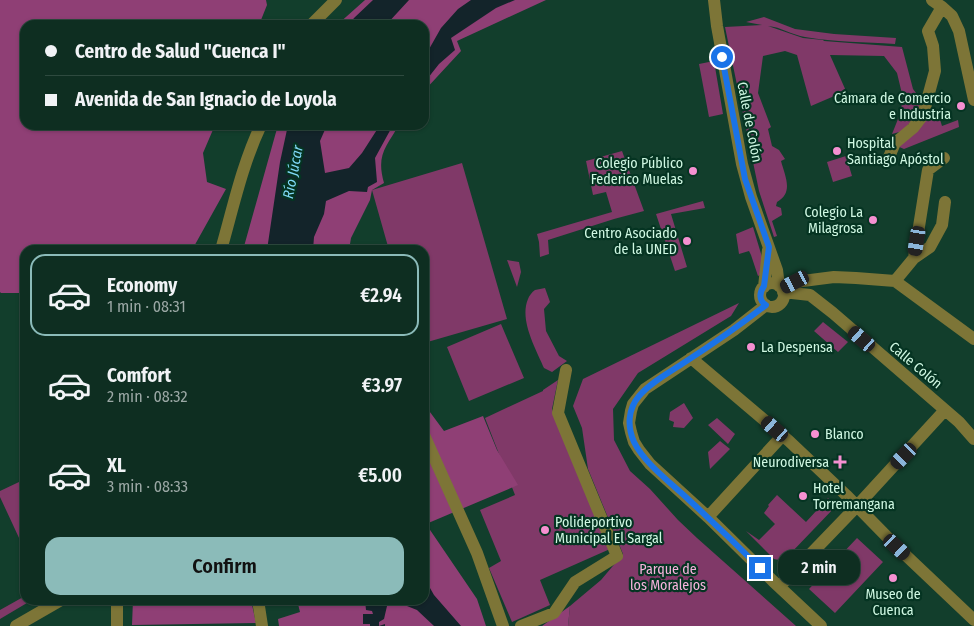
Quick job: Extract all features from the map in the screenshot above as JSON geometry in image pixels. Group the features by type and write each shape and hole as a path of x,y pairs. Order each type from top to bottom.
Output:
{"street":[{"path":"314,20 324,4 336,0"},
{"name":"Calle de Colón","path":"714,0 742,164 751,198 777,270 781,289"},
{"path":"889,157 895,143 913,128 923,115 935,71 933,46 928,31 937,3 952,16 959,31 974,100"},
{"path":"222,245 244,164 259,130"},
{"path":"914,258 928,170 944,158"},
{"path":"895,282 914,258 930,247 942,225 944,202"},
{"name":"Calle de Colón","path":"764,286 769,247"},
{"path":"781,289 795,282 834,277 895,282 974,339"},
{"path":"773,283 781,289 783,299 779,304 773,307 764,304 761,298 761,291 764,286 773,283"},
{"name":"Calle Colón","path":"781,289 810,295 959,422 974,439"},
{"path":"766,305 734,330 650,386 633,404 629,423 634,442 645,457 821,626"},
{"path":"691,358 783,436 974,620"},
{"path":"522,626 554,613 575,582 617,556 558,413 566,370"},
{"path":"780,586 945,410"},
{"path":"708,517 783,436"},
{"path":"429,445 469,535 503,626"},
{"path":"16,626 52,605"},
{"path":"117,605 118,626"},
{"path":"259,605 262,626"}],"green space":[{"path":"764,17 795,29 834,34 896,38 895,44 828,40 800,36 768,26 803,38 902,47 913,89 922,101 913,119 903,131 892,134 900,114 903,98 897,73 884,56 830,55 846,91 811,106 797,55 785,51 763,56 758,93 771,127 768,129 772,146 779,150 785,159 781,161 787,184 785,194 777,202 776,206 781,208 782,215 772,221 777,236 774,237 759,191 725,27 762,25 746,22"},
{"path":"714,61 723,114 709,117 699,64"},
{"path":"937,110 942,126 958,120 959,127 904,149 897,146 923,121"},
{"path":"622,151 644,211 548,240 549,254 540,257 537,234 612,212 606,192 593,195 586,161"},
{"path":"846,156 852,176 833,182 827,162"},
{"path":"462,163 507,319 429,342 429,245 388,245 372,190"},
{"path":"703,201 705,208 671,214 687,267 675,271 656,214"},
{"path":"753,227 762,257 762,274 758,276 749,251 739,254 736,234"},
{"path":"507,260 519,262 521,272 517,287"},
{"path":"545,288 550,302 544,309 546,331 559,356 567,361 552,372 544,368 533,343 526,316 526,307 530,295 535,290"},
{"name":"Parque de los Moralejos","path":"739,303 731,316 638,373 613,409 614,440 630,471 697,538 796,626 568,626 570,606 601,580 623,554 588,469 582,428 573,406 583,379"},
{"path":"823,322 848,342 838,352 814,331"},
{"path":"501,324 524,378 469,401 447,347"},
{"name":"Polideportivo Municipal El Sargal","path":"558,380 552,409 610,549 540,580 550,605 512,622 489,568 501,561 480,510 515,495 485,418 543,391"},
{"path":"684,403 693,418 684,428 673,427 674,422 669,420 670,412"},
{"path":"717,418 735,434 728,444 708,425"},
{"path":"720,441 730,449 710,469 708,452"},
{"path":"20,483 20,540 0,497 0,491"},
{"path":"777,495 806,522 828,498 836,506 789,555 784,559 778,560 774,559 746,531 759,540 775,524 764,513"},
{"path":"857,538 883,562 835,613 809,589"},
{"path":"20,599 20,605 24,605 0,619 0,610"}],"shaded area":[{"path":"0,0 266,0 267,5 261,20 20,20 20,130 213,130 203,153 207,182 226,189 195,245 20,245 20,293 0,292"},
{"path":"365,0 546,0 457,41 461,51 429,86 429,20 343,20"},
{"path":"277,130 396,130 386,146 382,158 381,165 384,183 372,190 370,200 351,238 350,245 244,245"},
{"path":"429,411 444,431 483,416 497,450 518,485 429,523"},
{"path":"429,528 477,599 486,626 279,626 278,619 300,612 298,605 429,605"},
{"path":"133,605 252,605 256,623 132,625"},
{"path":"570,606 568,626 542,626"}],"water":[{"path":"373,0 409,0 391,20 353,20"},
{"path":"471,0 515,0 496,8 451,38 455,50 439,64 429,77 429,49 441,28 458,9"},
{"name":"Río Júcar","path":"287,130 325,130 320,141 325,173 349,168 362,153 377,130 390,130 375,158 377,182 368,187 367,192 349,191 326,201 324,214 314,237 313,245 268,245 280,162"},
{"path":"429,586 434,595 461,626 434,626 417,610 407,606 429,605"},
{"path":"366,605 387,606 384,619 379,622 379,626 363,624 363,614 373,614 372,611 366,610"}],"place":[{"name":"Cámara de Comercio e Industria","path":"961,106"},
{"name":"Hospital Santiago Apóstol","path":"837,151"},
{"name":"Colegio Público Federico Muelas","path":"693,171"},
{"name":"Colegio La Milagrosa","path":"873,220"},
{"name":"Centro Asociado de la UNED","path":"687,241"},
{"name":"La Despensa","path":"751,347"},
{"name":"Blanco","path":"815,434"},
{"name":"Neurodiversa","path":"840,462"},
{"name":"Hotel Torremangana","path":"803,496"},
{"name":"Polideportivo Municipal El Sargal","path":"545,530"},
{"name":"Museo de Cuenca","path":"893,578"}],"route":[{"path":"722,57 745,179 769,247 764,286 760,294 762,301 766,305 734,330 645,389 633,404 629,423 634,442 650,464 760,568"}]}
